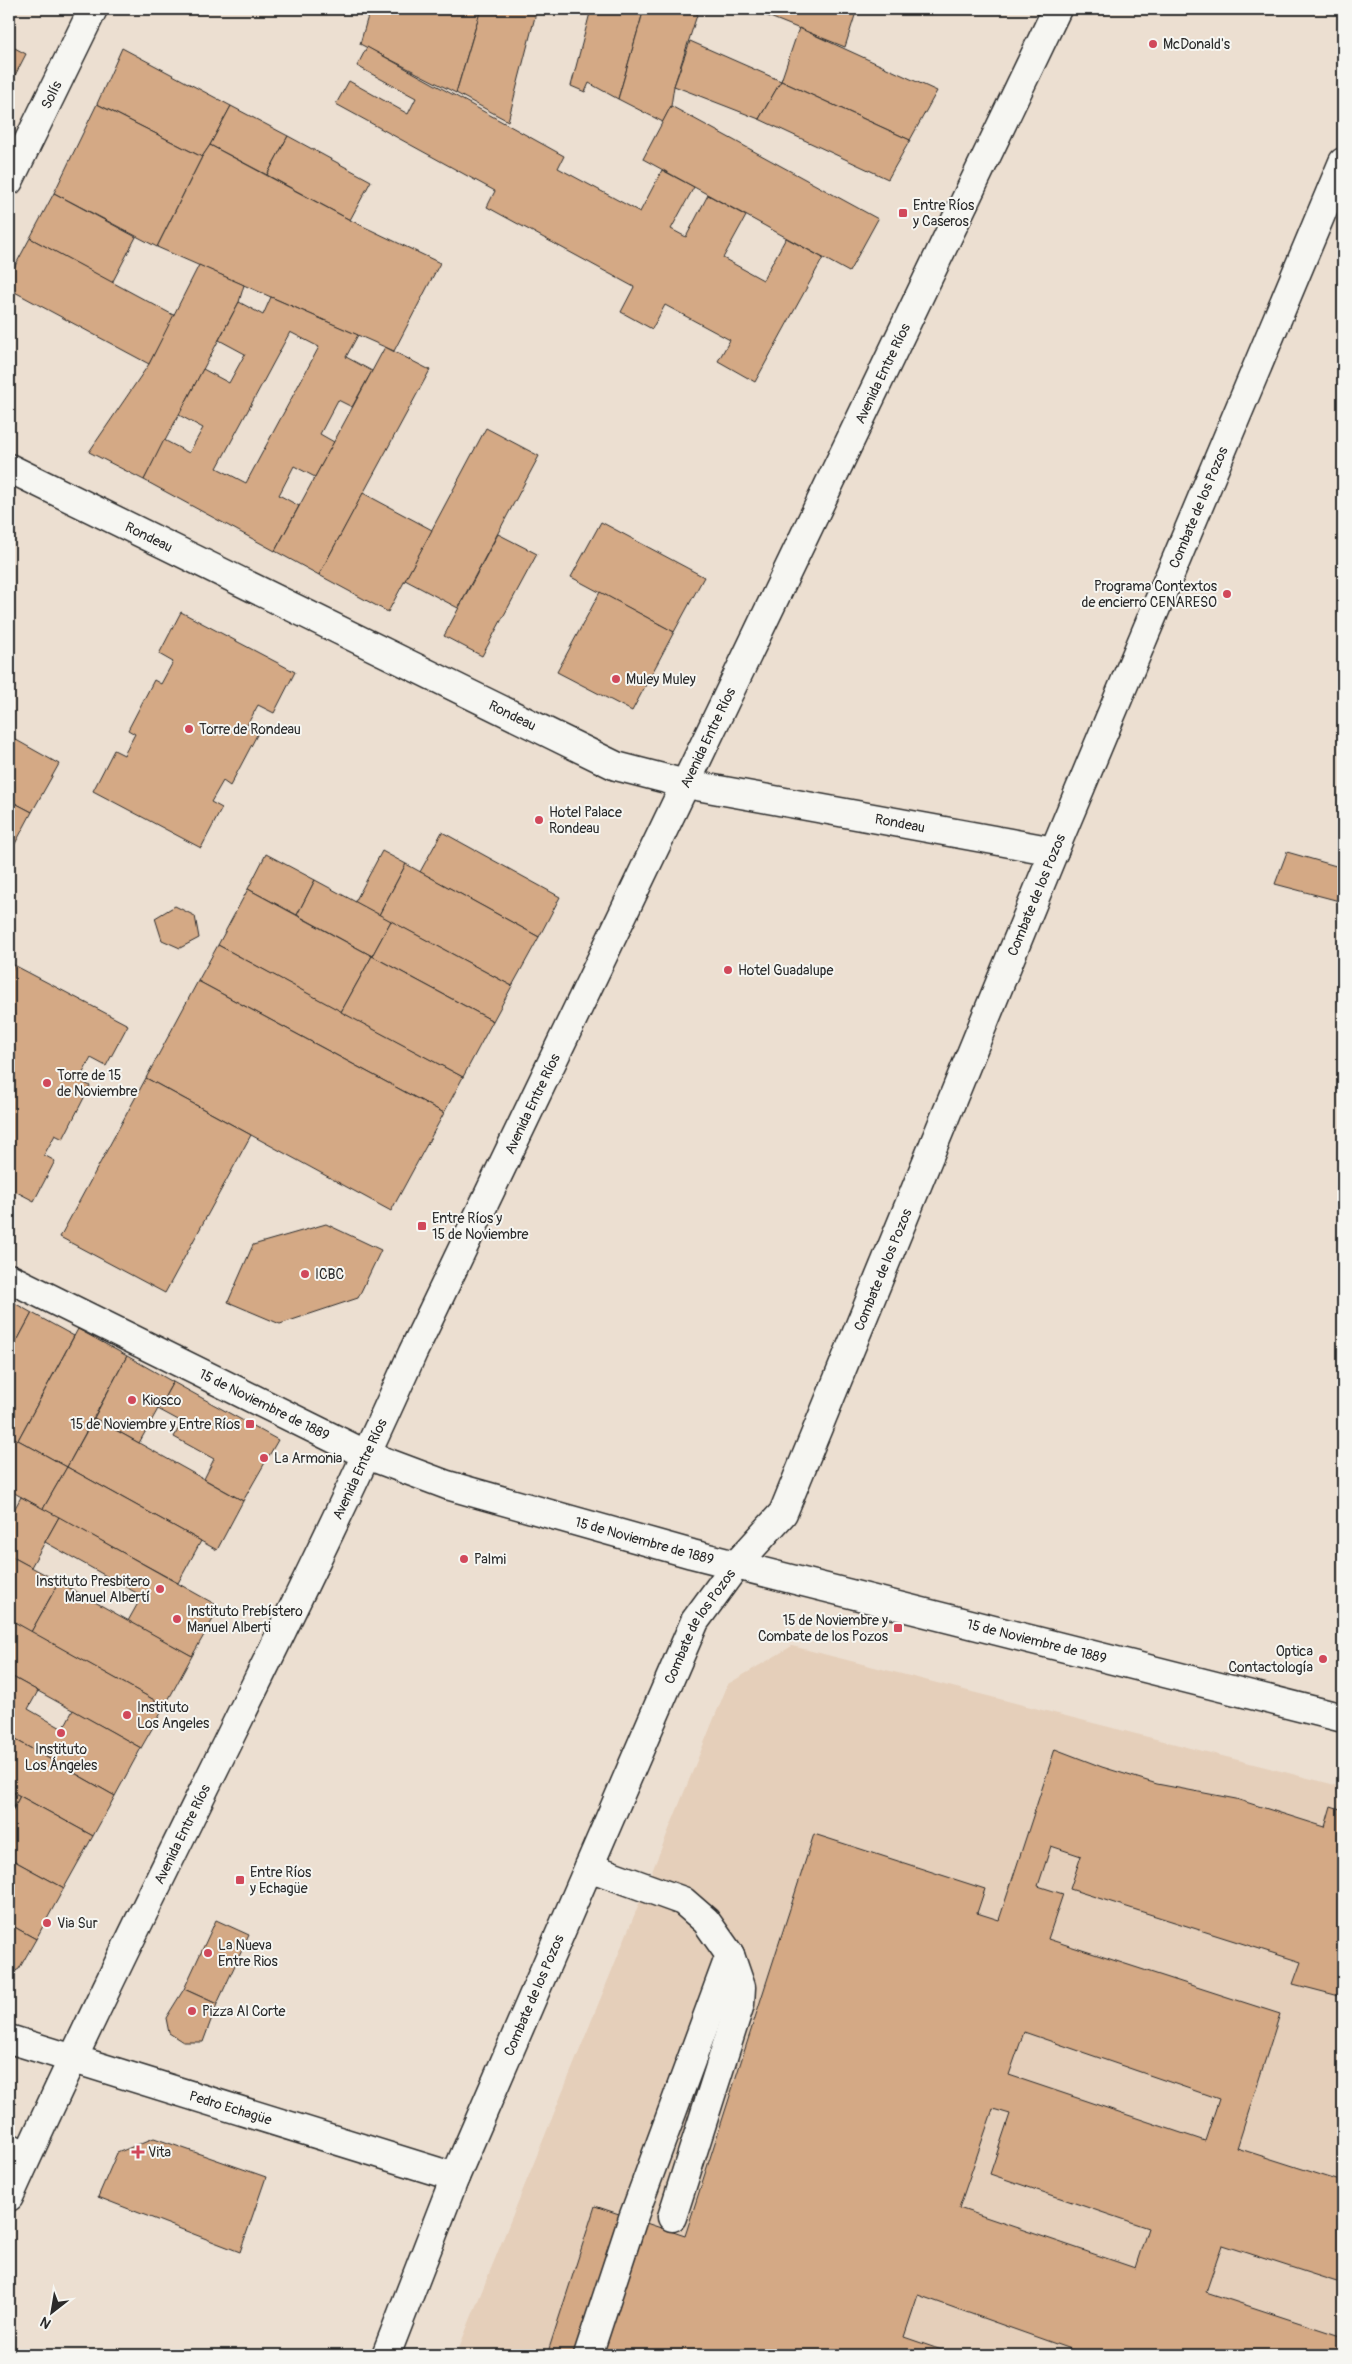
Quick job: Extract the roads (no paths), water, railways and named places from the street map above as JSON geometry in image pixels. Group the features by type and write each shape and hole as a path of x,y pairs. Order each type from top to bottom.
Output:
{"street":[{"name":"Solís","path":"9,181 93,9"},
{"name":"Avenida Entre Ríos","path":"9,2197 18,2151 72,2059 367,1455 413,1352 1057,9"},
{"name":"Combate de los Pozos","path":"386,2355 454,2177 695,1620 736,1565 783,1513 1054,851 1343,162"},
{"name":"Rondeau","path":"9,468 616,766 686,784 1054,851"},
{"name":"15 de Noviembre de 1889","path":"9,1278 367,1455 447,1485 736,1565 1343,1718"},
{"path":"589,1867 683,1901 706,1921 730,1955 741,1987 740,2004 672,2217"},
{"path":"588,2355 633,2218 730,1955"},
{"name":"Pedro Echagüe","path":"9,2039 454,2177"}],"place":[{"name":"McDonald's","path":"1153,44"},
{"name":"Entre Ríos y Caseros","path":"903,213"},
{"name":"Programa Contextos de encierro CENARESO","path":"1227,594"},
{"name":"Muley Muley","path":"616,679"},
{"name":"Torre de Rondeau","path":"189,729"},
{"name":"Hotel Palace Rondeau","path":"539,820"},
{"name":"Hotel Guadalupe","path":"728,970"},
{"name":"Torre de 15 de Noviembre","path":"47,1083"},
{"name":"Entre Ríos y 15 de Noviembre","path":"422,1226"},
{"name":"ICBC","path":"305,1274"},
{"name":"Kiosco","path":"132,1400"},
{"name":"15 de Noviembre y Entre Ríos","path":"250,1424"},
{"name":"La Armonia","path":"264,1458"},
{"name":"Palmi","path":"464,1559"},
{"name":"Instituto Presbitero Manuel Albertí","path":"160,1589"},
{"name":"Instituto Prebístero Manuel Alberti","path":"177,1619"},
{"name":"15 de Noviembre y Combate de los Pozos","path":"898,1628"},
{"name":"Optica Contactología","path":"1323,1659"},
{"name":"Instituto Los Angeles","path":"127,1715"},
{"name":"Instituto Los Ángeles","path":"61,1733"},
{"name":"Entre Ríos y Echagüe","path":"240,1880"},
{"name":"Via Sur","path":"47,1923"},
{"name":"La Nueva Entre Rios","path":"208,1953"},
{"name":"Pizza Al Corte","path":"192,2011"},
{"name":"Vita","path":"138,2152"}]}
